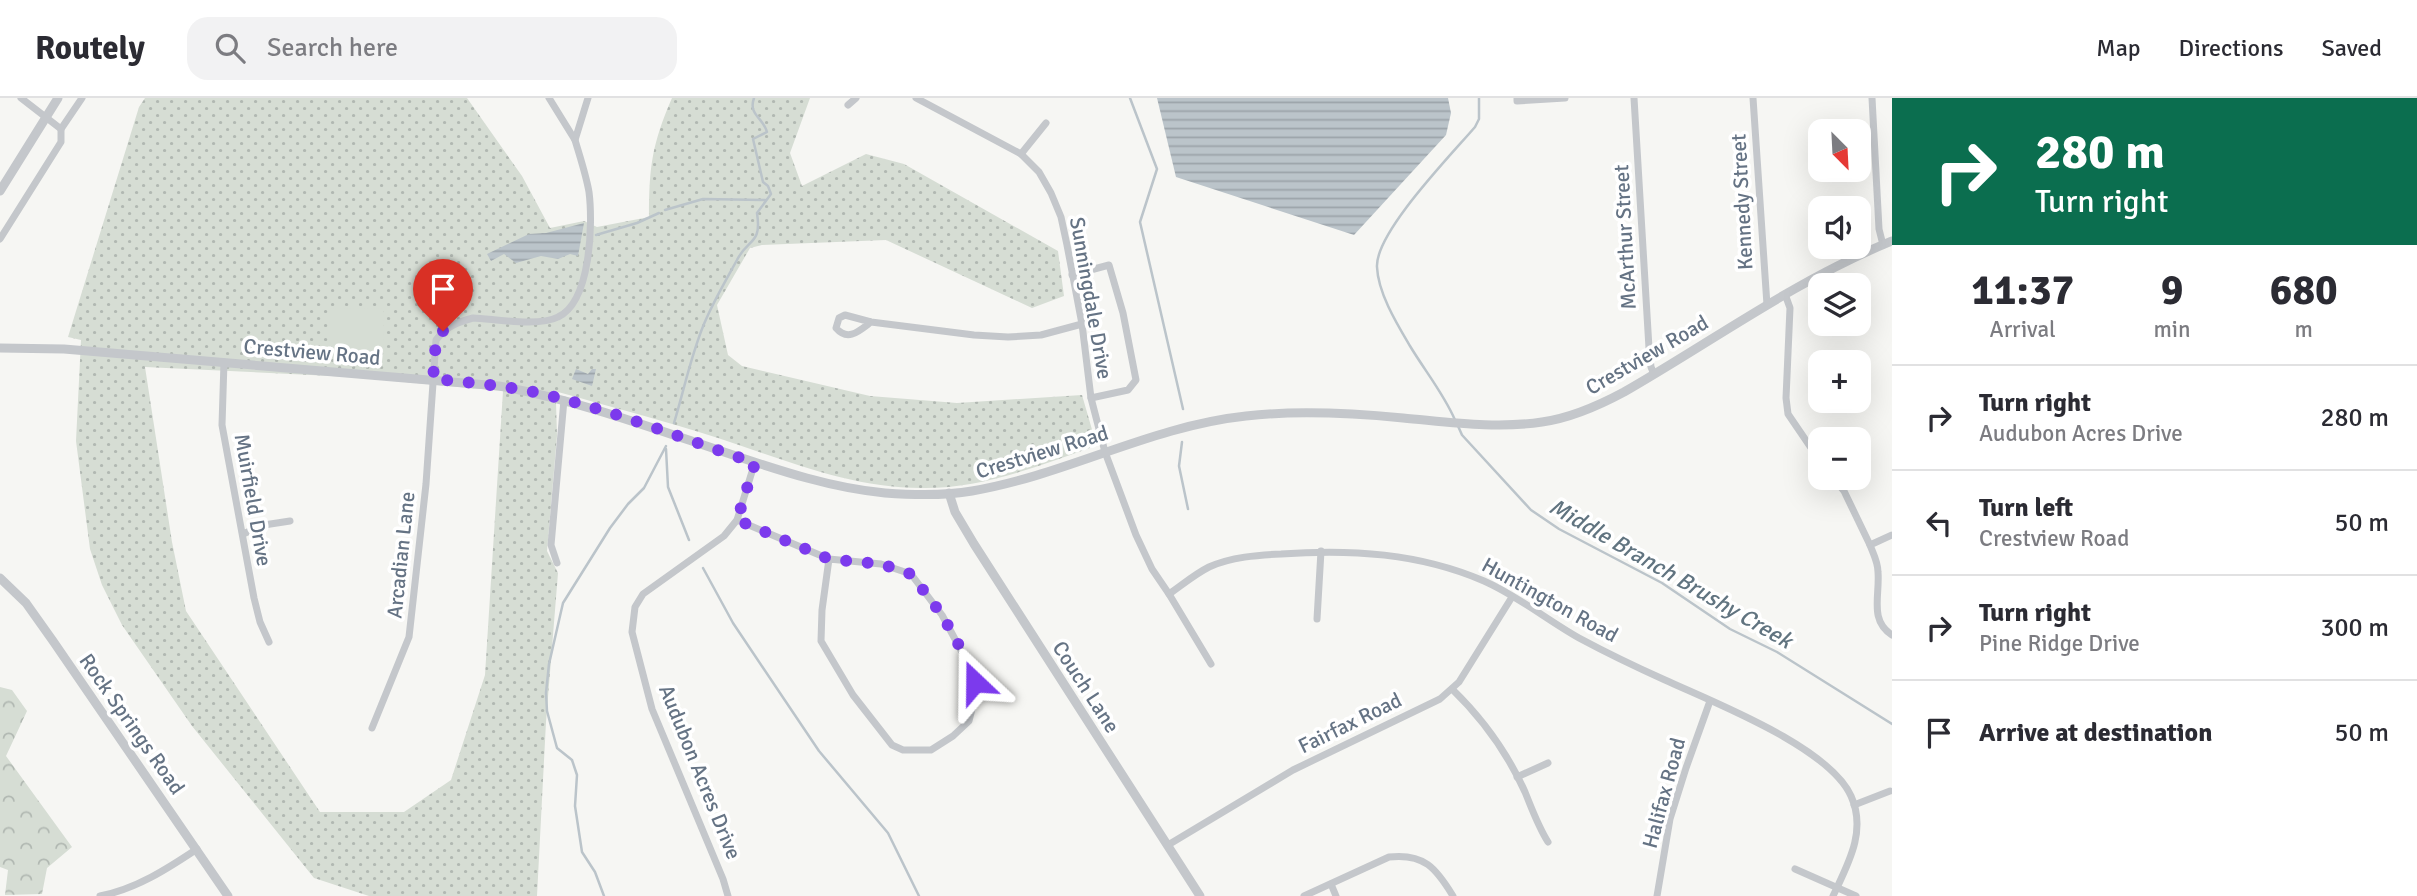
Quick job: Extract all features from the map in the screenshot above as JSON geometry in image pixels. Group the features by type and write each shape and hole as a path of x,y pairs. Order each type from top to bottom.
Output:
{"street":[{"path":"21,98 61,129"},
{"path":"0,191 58,98"},
{"path":"0,239 61,142 61,129 82,98"},
{"path":"549,98 575,140"},
{"path":"575,140 587,98"},
{"path":"848,105 856,98"},
{"path":"1517,98 1517,101 1565,98"},
{"name":"McArthur Street","path":"1634,98 1649,348 1654,374"},
{"name":"Kennedy Street","path":"1754,98 1767,305"},
{"path":"1872,98 1879,229 1888,243"},
{"name":"Sunningdale Drive","path":"920,99 1021,154 1039,172 1051,194 1061,217 1082,324 1091,398 1105,452"},
{"path":"1021,154 1046,123"},
{"name":"Arcadian Lane","path":"372,728 409,637 426,484 436,340 452,325 473,318 552,320 564,314 575,300 587,264 591,218 589,192 575,140"},
{"name":"Crestview Road","path":"0,348 64,349 499,386 564,400 755,463 834,485 886,493 968,492 1007,484 1198,423 1248,415 1318,413 1510,425 1568,417 1600,405 1785,294 1888,243"},
{"path":"1072,275 1110,265 1136,380 1128,390 1091,398"},
{"path":"1785,294 1790,308 1786,398 1788,414 1808,443"},
{"path":"871,322 1008,337 1041,335 1082,324"},
{"name":"Muirfield Drive","path":"224,362 222,425 254,598 269,642"},
{"path":"557,563 551,545 564,400"},
{"path":"1105,452 1136,535 1152,569 1211,664"},
{"name":"Audubon Acres Drive","path":"728,896 652,709 632,625 635,607 650,587 724,536 737,520 755,463"},
{"path":"1843,490 1870,545 1878,572 1879,621 1883,630 1892,635"},
{"name":"Couch Lane","path":"949,493 955,512 974,544 1200,896"},
{"path":"737,520 829,559 881,564 911,574 942,615 970,665 975,682 969,721 953,736 931,750 903,750 892,745 853,695 821,641 821,610 829,559"},
{"path":"243,534 264,525 290,521"},
{"path":"1870,545 1892,535"},
{"path":"1317,619 1321,551"},
{"name":"Huntington Road","path":"1169,594 1223,562 1257,555 1321,551 1379,553 1420,559 1488,583 1580,638 1783,738 1826,763 1839,776 1854,805 1858,827 1854,847 1833,896"},
{"name":"Rock Springs Road","path":"0,579 26,603 54,641 229,896"},
{"name":"Fairfax Road","path":"1168,845 1263,786 1440,699 1452,689 1474,660 1513,597"},
{"path":"1452,689 1477,713 1498,740 1548,842"},
{"name":"Halifax Road","path":"1657,896 1670,820 1710,701"},
{"path":"1517,777 1548,763"},
{"path":"1854,805 1890,791"},
{"path":"100,896 120,892 149,878 197,849"},
{"path":"1304,896 1389,857 1403,855 1421,860 1437,871 1454,896"},
{"path":"1795,869 1856,896"},
{"path":"1331,884 1336,896"}],"green space":[{"path":"145,98 467,98 522,176 550,228 584,221 597,227 649,217 653,156 672,98 810,98 790,153 802,186 866,154 904,164 1058,251 1064,296 1032,308 886,240 762,245 750,248 717,305 728,355 742,366 870,396 957,403 1082,395 1093,433 1090,448 988,480 946,487 898,487 820,472 698,432 558,392 547,551 558,573 546,722 537,896 369,896 314,878 192,726 122,625 102,585 90,549 76,441 81,340 68,337 139,107","holes":["145,367 352,377 503,391 485,675 451,780 404,812 320,812 186,611 172,542"]},
{"path":"383,308 384,348 330,349 329,309"},
{"path":"0,687 12,690 27,711 6,756 72,847 47,868 42,894 5,895 8,870 0,867"}],"shaded area":[{"path":"1157,98 1448,98 1451,113 1446,135 1354,235 1176,177"},
{"path":"584,223 578,256 570,254 558,259 541,256 516,263 504,254 491,261 487,254 529,234 546,233"},
{"path":"576,369 588,374 592,369 596,369 592,386 572,379"}],"waterway":[{"path":"674,423 704,324 741,253 756,236 757,213 771,194 763,182 753,139 767,132 754,112 754,98"},
{"path":"1130,98 1157,169 1140,222 1183,409"},
{"name":"Middle Branch Brushy Creek","path":"1455,420 1394,318 1384,298 1377,267 1380,252 1401,215 1475,127 1479,119 1479,98"},
{"path":"665,210 703,199 765,200"},
{"path":"596,235 637,223 659,213"},
{"name":"Middle Branch Brushy Creek","path":"1458,426 1462,435 1531,510 1559,529 1662,583 1730,629 1777,652 1892,724"},
{"path":"1182,442 1179,466 1188,509"},
{"path":"604,896 595,872 582,852 575,806 577,775 572,760 557,748 547,711 549,664 563,603 610,528 644,488 666,446"},
{"path":"666,449 668,487 689,540"},
{"path":"703,568 733,623 819,751 888,833 919,896"}],"route":[{"path":"443,331 436,340 433,379 499,386 549,396 755,463 737,520 829,559 881,564 911,574 942,615 970,665 975,682"}]}
